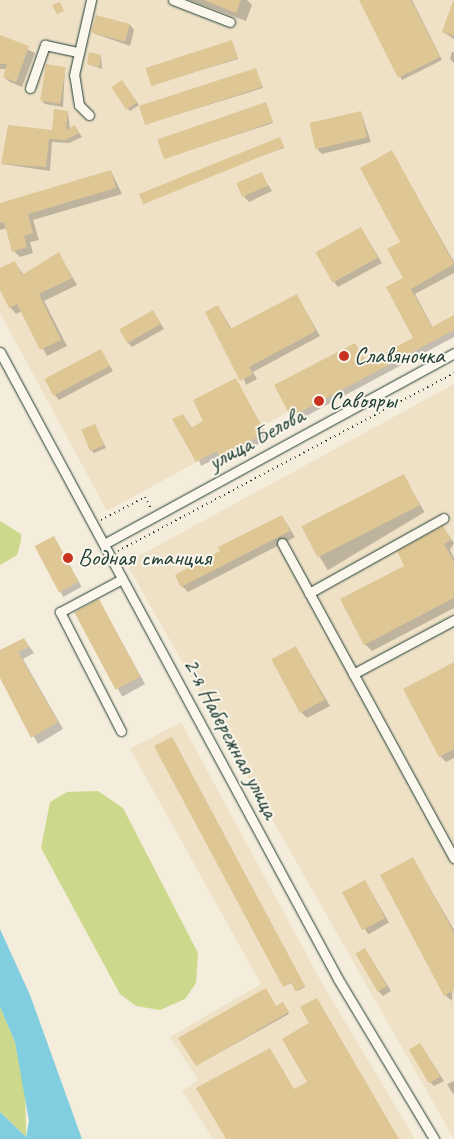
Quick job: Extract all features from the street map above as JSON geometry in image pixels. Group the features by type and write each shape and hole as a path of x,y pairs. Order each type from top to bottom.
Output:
{"street":[{"path":"89,115 80,105 76,89 79,52 91,0"},
{"path":"173,0 230,22"},
{"path":"30,88 45,45 79,52"},
{"name":"2-я Набережная улица","path":"0,352 338,979 434,1139"},
{"name":"улица Белова","path":"104,544 454,353"},
{"path":"309,593 444,518"},
{"path":"282,543 454,858"},
{"path":"121,731 60,612 122,579"},
{"path":"353,674 454,620"}],"path":[{"path":"117,552 454,373"},
{"path":"95,512 100,521 145,497 160,529"}],"shaded area":[{"path":"0,0 454,0 454,321 107,511 0,313"},
{"path":"454,384 454,1139 126,563"},
{"path":"181,722 322,983 415,1139 213,1139 182,1091 198,1080 170,1037 261,984 130,749"}],"green space":[{"path":"0,521 21,534 21,541 17,555 0,565"},
{"path":"98,791 123,808 198,953 196,983 185,999 160,1010 136,1006 120,994 41,848 50,802 67,792"},
{"path":"0,1007 15,1042 25,1086 26,1137 0,1112"}],"water":[{"path":"0,929 30,995 82,1139 0,1139 0,1112 26,1137 29,1121 15,1042 0,1007"}],"building":[{"path":"204,0 241,0 236,13"},
{"path":"359,0 411,0 440,57 398,78"},
{"path":"454,1 454,36 442,32"},
{"path":"60,2 64,11 57,14 52,5"},
{"path":"96,15 130,24 125,41 91,32"},
{"path":"0,35 29,46 16,82 3,77 7,64 0,64"},
{"path":"232,40 238,58 151,86 145,68"},
{"path":"89,52 101,55 99,67 87,64"},
{"path":"46,64 66,67 60,104 40,101"},
{"path":"256,68 262,87 145,125 139,106"},
{"path":"122,80 137,102 126,110 111,87"},
{"path":"266,102 273,122 164,159 157,139"},
{"path":"54,109 68,111 66,130 75,125 79,133 65,140 49,139 46,167 1,164 8,125 52,130"},
{"path":"361,111 367,137 315,149 309,123"},
{"path":"280,137 284,147 143,204 139,194"},
{"path":"392,150 454,264 411,289 432,327 454,315 454,330 291,417 274,385 355,343 366,363 413,338 386,287 403,278 387,249 400,242 360,168"},
{"path":"111,170 116,188 28,214 33,233 24,236 27,247 12,252 4,222 0,223 0,203"},
{"path":"262,172 268,186 242,197 236,183"},
{"path":"361,227 378,258 332,283 316,252"},
{"path":"59,252 72,278 39,294 61,340 40,350 17,304 9,308 0,290 0,268 15,261 22,275"},
{"path":"297,294 316,331 249,367 253,374 240,381 205,312 218,305 230,329"},
{"path":"153,310 161,324 127,343 119,330"},
{"path":"101,349 110,366 53,396 44,379"},
{"path":"236,378 265,433 221,458 217,451 196,462 172,419 183,414 191,428 203,421 193,400"},
{"path":"95,424 104,445 90,451 81,430"},
{"path":"404,474 420,505 317,557 302,526"},
{"path":"282,515 290,531 181,587 175,575 220,551 218,547"},
{"path":"443,526 451,540 444,544 454,562 454,598 364,645 340,599 404,566 397,551"},
{"path":"54,536 78,582 59,592 35,546"},
{"path":"99,599 140,677 116,690 74,612"},
{"path":"24,638 29,647 18,652 58,722 31,738 0,678 0,650"},
{"path":"296,646 325,700 300,713 271,659"},
{"path":"454,662 454,749 439,757 403,689"},
{"path":"172,737 305,986 295,991 291,982 283,987 154,746"},
{"path":"413,857 454,933 454,990 444,996 380,875"},
{"path":"365,880 385,918 362,930 342,892"},
{"path":"365,948 387,986 377,992 355,953"},
{"path":"266,988 276,1006 283,1002 289,1012 196,1066 178,1038"},
{"path":"317,998 399,1139 226,1139 196,1088 270,1048 294,1089 307,1082 282,1039 309,1023 300,1007"},
{"path":"420,1043 440,1076 429,1083 409,1050"}],"place":[{"name":"Славяночка","path":"344,356"},
{"name":"Савояры","path":"319,401"},
{"name":"Водная станция","path":"68,558"}]}
